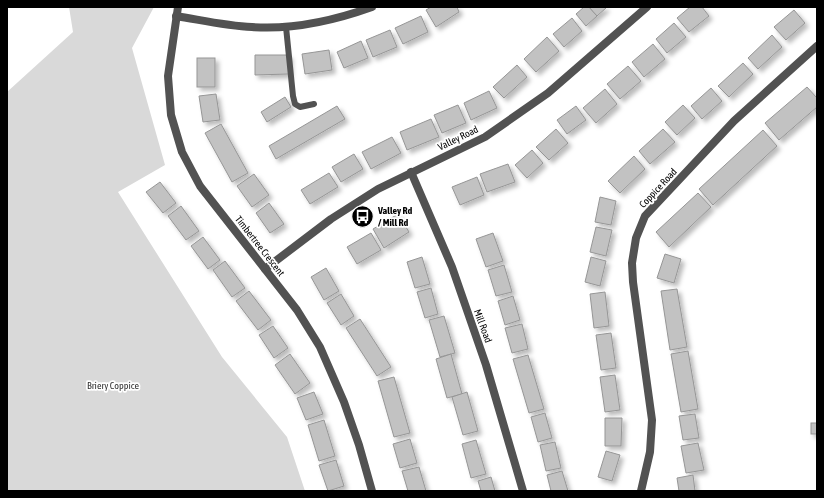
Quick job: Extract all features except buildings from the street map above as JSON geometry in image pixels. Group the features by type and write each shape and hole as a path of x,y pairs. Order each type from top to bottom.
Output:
{"street":[{"name":"Timbertree Crescent","path":"178,7 169,61 169,96 171,115 182,152 200,186 297,310 320,347 344,402 359,445 372,491"},
{"path":"176,16 236,26 269,28 325,22 372,7"},
{"name":"Valley Road","path":"265,269 331,219 378,189 485,137 548,93 647,7"},
{"name":"Coppice Road","path":"641,491 650,452 652,420 633,282 632,263 636,238 645,216 729,126 817,46"},
{"name":"Mill Road","path":"411,172 452,267 486,365 523,491"}],"lane":[{"path":"286,27 295,104 300,107 314,104"}],"green space":[{"name":"Briery Coppice","path":"69,7 154,7 132,48 165,165 118,192 222,357 287,437 305,491 7,491 7,92 73,32"}],"place":[{"name":"Valley Rd / Mill Rd","path":"363,216"}]}
